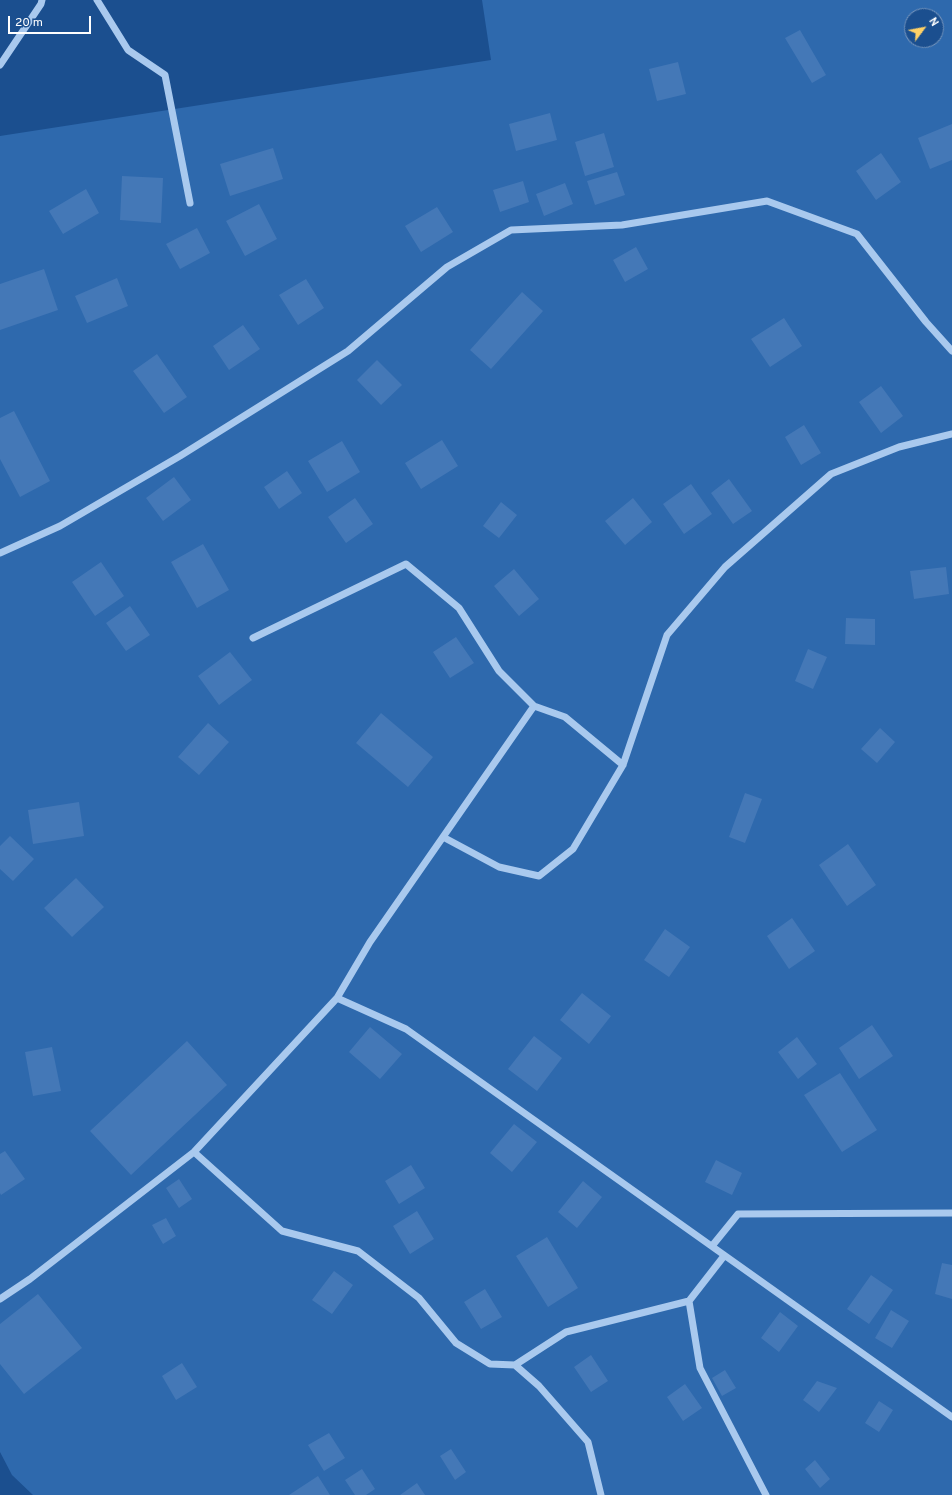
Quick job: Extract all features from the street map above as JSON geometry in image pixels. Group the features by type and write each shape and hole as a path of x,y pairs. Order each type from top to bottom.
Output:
{"street":[{"path":"0,65 41,4 42,0"},
{"path":"97,0 128,50 165,74 190,203"},
{"path":"0,553 60,526 180,456 348,351 447,267 511,230 622,225 767,201 857,234 926,322 952,351"},
{"path":"443,838 499,868 539,876 573,849 623,765 667,635 725,567 831,474 899,447 952,434"},
{"path":"253,638 406,564 459,608 499,671 534,706 565,718 623,765"},
{"path":"0,1299 30,1279 194,1152 337,998 370,942 534,706"},
{"path":"337,998 406,1028 952,1417"},
{"path":"194,1152 282,1231 358,1251 419,1298 456,1343 490,1364 514,1365 566,1332 689,1301 724,1256"},
{"path":"712,1246 738,1214 952,1213"},
{"path":"689,1301 700,1368 766,1495"},
{"path":"514,1365 539,1386 588,1442 601,1495"}],"shaded area":[{"path":"482,0 952,0 952,1495 33,1495 12,1475 0,1452 0,136 491,60"}],"building":[{"path":"800,30 826,75 812,83 785,38"},
{"path":"678,62 686,94 657,101 649,69"},
{"path":"550,113 557,140 516,151 509,124"},
{"path":"952,124 952,160 930,169 918,138"},
{"path":"604,133 614,167 585,176 575,142"},
{"path":"273,148 283,179 230,196 220,164"},
{"path":"881,153 901,182 876,200 856,171"},
{"path":"617,172 625,195 595,205 587,181"},
{"path":"122,176 163,178 161,223 120,220"},
{"path":"523,181 529,202 500,212 493,190"},
{"path":"565,183 573,204 544,216 536,194"},
{"path":"86,189 99,213 63,234 49,211"},
{"path":"259,204 277,239 245,256 226,221"},
{"path":"437,207 453,232 421,252 405,226"},
{"path":"197,228 210,253 180,269 166,244"},
{"path":"636,247 648,269 625,282 613,260"},
{"path":"44,269 58,310 0,330 0,284"},
{"path":"117,278 128,306 87,323 75,296"},
{"path":"306,279 324,308 298,325 279,295"},
{"path":"522,292 543,311 491,369 470,350"},
{"path":"784,318 802,346 770,367 751,339"},
{"path":"243,325 260,349 229,370 213,346"},
{"path":"157,354 187,397 164,413 133,371"},
{"path":"377,360 402,385 381,405 357,380"},
{"path":"881,386 903,416 881,433 859,402"},
{"path":"14,411 50,481 20,497 0,459 0,418"},
{"path":"804,425 821,453 801,465 785,437"},
{"path":"442,440 458,466 421,489 405,463"},
{"path":"342,441 360,472 327,492 308,461"},
{"path":"287,471 302,493 279,509 264,487"},
{"path":"174,477 191,500 163,521 146,498"},
{"path":"729,479 752,511 733,524 711,493"},
{"path":"691,484 712,514 684,534 663,504"},
{"path":"355,498 373,524 346,543 328,517"},
{"path":"633,498 652,522 625,545 605,521"},
{"path":"501,502 517,515 499,538 483,526"},
{"path":"203,544 229,590 197,608 171,562"},
{"path":"101,562 124,596 95,616 72,582"},
{"path":"946,567 949,594 914,599 910,571"},
{"path":"514,569 539,599 519,616 494,586"},
{"path":"130,606 150,635 126,651 106,623"},
{"path":"846,618 875,619 875,645 845,644"},
{"path":"456,637 474,663 450,678 433,652"},
{"path":"808,649 827,657 813,689 795,681"},
{"path":"230,652 252,680 219,705 198,676"},
{"path":"381,713 433,757 408,787 356,743"},
{"path":"208,723 229,742 199,775 178,757"},
{"path":"880,728 895,742 877,763 861,749"},
{"path":"745,793 762,799 745,843 729,837"},
{"path":"79,802 84,836 33,844 28,810"},
{"path":"10,836 34,859 13,881 0,869 0,846"},
{"path":"848,844 876,885 847,906 819,865"},
{"path":"76,878 104,907 72,937 44,908"},
{"path":"792,918 815,951 789,969 767,936"},
{"path":"665,929 690,947 669,977 644,960"},
{"path":"582,993 611,1016 589,1044 560,1020"},
{"path":"872,1025 893,1056 859,1079 839,1048"},
{"path":"370,1027 402,1054 380,1079 349,1052"},
{"path":"534,1036 562,1058 537,1091 508,1069"},
{"path":"797,1037 817,1064 798,1079 778,1052"},
{"path":"187,1041 227,1085 131,1175 90,1131"},
{"path":"52,1047 61,1091 33,1096 25,1052"},
{"path":"840,1073 877,1130 842,1152 804,1095"},
{"path":"514,1124 537,1142 512,1172 490,1153"},
{"path":"5,1151 25,1179 1,1195 0,1154"},
{"path":"716,1160 742,1173 732,1195 705,1182"},
{"path":"411,1165 425,1188 399,1204 385,1181"},
{"path":"179,1179 192,1199 179,1208 166,1188"},
{"path":"583,1181 602,1197 577,1228 558,1212"},
{"path":"417,1211 434,1239 410,1254 393,1226"},
{"path":"166,1218 176,1236 163,1244 152,1225"},
{"path":"547,1237 578,1288 548,1307 516,1256"},
{"path":"942,1263 952,1265 952,1299 935,1294"},
{"path":"334,1271 353,1285 332,1314 312,1300"},
{"path":"871,1275 893,1290 869,1324 847,1309"},
{"path":"485,1289 502,1317 481,1329 464,1302"},
{"path":"38,1294 82,1348 24,1394 0,1364 0,1324"},
{"path":"891,1310 909,1321 892,1348 875,1338"},
{"path":"780,1312 798,1326 779,1352 761,1338"},
{"path":"591,1355 608,1381 591,1392 574,1367"},
{"path":"182,1363 197,1387 176,1400 162,1376"},
{"path":"725,1370 736,1388 722,1396 712,1378"},
{"path":"817,1381 837,1388 819,1412 803,1400"},
{"path":"685,1384 702,1408 683,1421 667,1397"},
{"path":"879,1401 893,1410 879,1432 865,1423"},
{"path":"329,1433 345,1458 324,1471 308,1445"},
{"path":"451,1449 466,1472 455,1480 440,1456"},
{"path":"815,1460 830,1479 820,1488 805,1469"},
{"path":"362,1469 375,1489 366,1495 355,1495 345,1480"},
{"path":"318,1476 330,1495 289,1495"},
{"path":"417,1483 425,1495 400,1495"}]}
